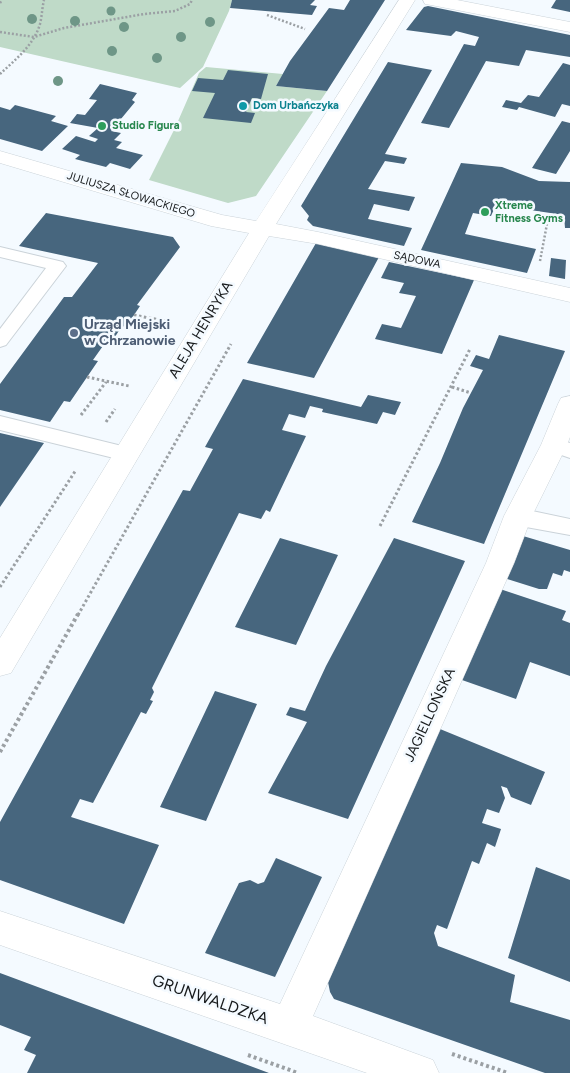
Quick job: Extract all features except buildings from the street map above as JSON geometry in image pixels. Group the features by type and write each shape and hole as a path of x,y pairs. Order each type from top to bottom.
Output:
{"street":[{"name":"ALEJA HENRYKA","path":"0,664 263,228 407,0"},
{"path":"431,0 570,27"},
{"name":"JULIUSZA SŁOWACKIEGO","path":"0,156 219,221 263,228"},
{"name":"SĄDOWA","path":"263,228 318,238 570,295"},
{"name":"JAGIELLOŃSKA","path":"290,1026 500,563 518,516 562,448 570,404"},
{"name":"GRUNWALDZKA","path":"0,928 290,1026 420,1073"}],"lane":[{"path":"0,252 57,266 0,341"},
{"path":"0,423 126,454"},
{"path":"518,516 570,527"}],"path":[{"path":"0,74 22,54 34,37 40,24 44,0"},
{"path":"0,32 34,37 64,28 144,14 175,11 190,4 192,0"},
{"path":"267,15 305,29"},
{"path":"535,286 547,224"},
{"path":"134,315 170,322"},
{"path":"165,330 175,315"},
{"path":"0,752 232,342"},
{"path":"380,526 428,430 452,388 470,349"},
{"path":"87,377 129,386"},
{"path":"124,394 134,378"},
{"path":"64,439 106,382"},
{"path":"452,388 471,393"},
{"path":"0,588 119,401"}],"green space":[{"path":"0,0 232,0 229,11 203,67 180,88 0,47"},
{"path":"206,67 283,74 276,86 327,91 256,196 228,203 149,180 175,128 199,73"}],"place":[{"name":"Dom Urbańczyka","path":"243,106"},
{"name":"Studio Figura","path":"102,126"},
{"name":"Xtreme Fitness Gyms","path":"485,212"},
{"name":"Urząd Miejski w Chrzanowie","path":"74,333"}]}
